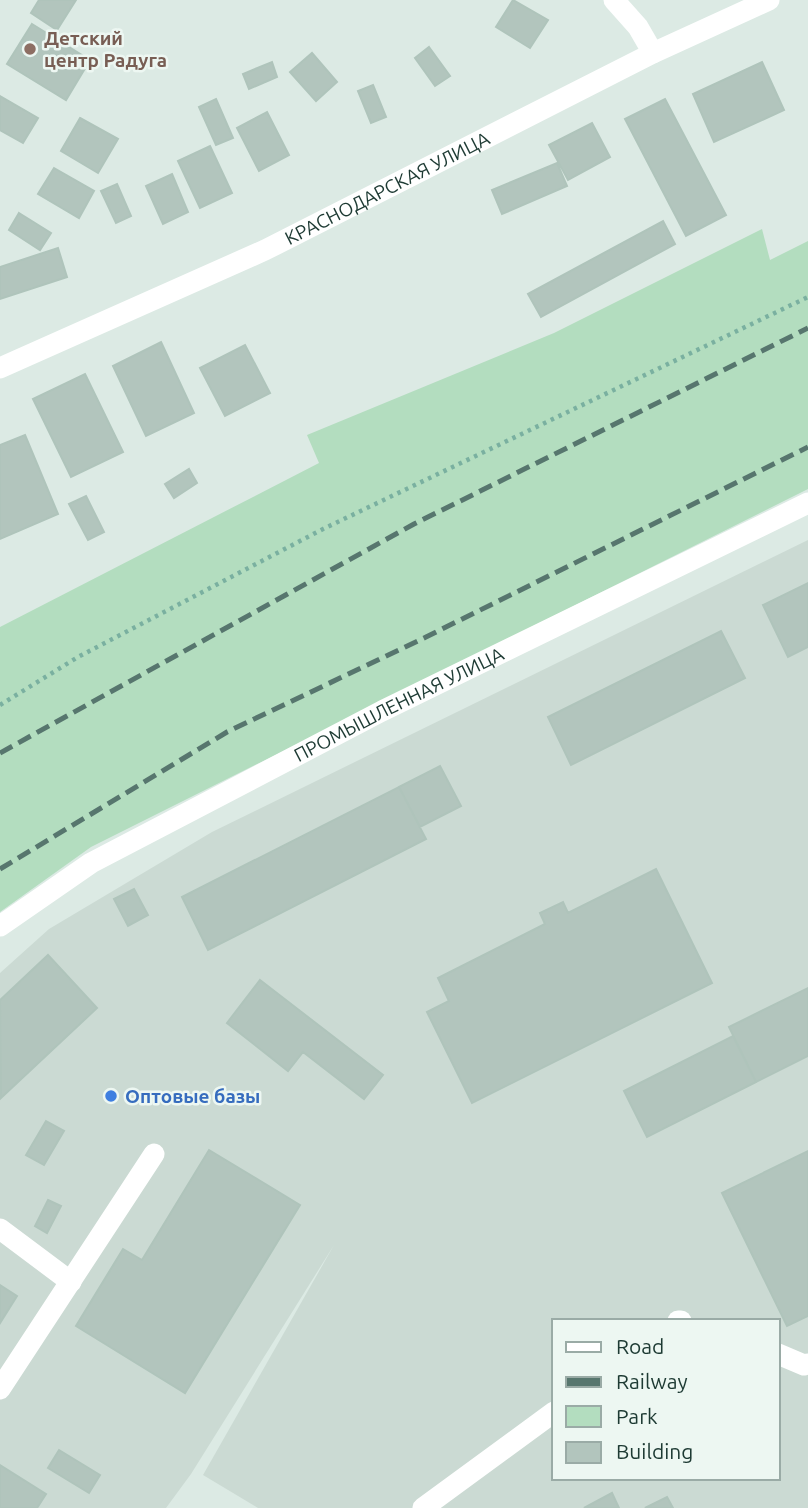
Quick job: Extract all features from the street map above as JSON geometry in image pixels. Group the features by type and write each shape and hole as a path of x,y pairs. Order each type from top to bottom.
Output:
{"street":[{"path":"614,0 638,27 653,52"},
{"name":"КРАСНОДАРСКАЯ УЛИЦА","path":"0,368 265,250 653,52 769,0"},
{"name":"ПРОМЫШЛЕННАЯ УЛИЦА","path":"0,926 103,856 382,711 808,503"},
{"path":"0,1390 155,1154"},
{"path":"0,1229 71,1282"},
{"path":"780,1355 807,1366"},
{"path":"423,1508 552,1413"}],"path":[{"path":"0,705 78,657 323,529 808,297"}],"shaded area":[{"path":"808,540 808,1508 258,1508 203,1475 334,1245 191,1474 166,1508 0,1508 0,973 49,929 212,832"}],"green space":[{"path":"762,229 770,260 808,241 808,489 91,847 0,912 0,627 319,463 307,435 554,333"}],"building":[{"path":"39,0 76,0 57,30 31,13"},
{"path":"513,0 548,20 530,48 496,27"},
{"path":"32,24 90,60 66,100 7,64"},
{"path":"429,47 450,76 435,86 415,58"},
{"path":"312,53 337,82 316,101 290,72"},
{"path":"272,62 277,77 249,89 243,74"},
{"path":"762,62 784,110 714,142 693,94"},
{"path":"373,85 386,117 371,123 358,91"},
{"path":"0,96 38,118 23,143 0,130"},
{"path":"216,99 233,138 216,145 199,107"},
{"path":"665,99 726,215 686,236 625,119"},
{"path":"267,112 289,155 259,171 237,128"},
{"path":"80,118 118,139 98,173 61,151"},
{"path":"592,123 610,157 568,180 549,145"},
{"path":"210,146 232,193 200,208 178,161"},
{"path":"557,163 567,186 502,214 492,190"},
{"path":"54,168 94,191 79,218 38,194"},
{"path":"172,174 188,212 163,224 146,186"},
{"path":"117,184 131,216 116,223 101,191"},
{"path":"19,213 51,233 40,250 9,230"},
{"path":"663,221 675,244 541,317 528,294"},
{"path":"58,248 67,277 0,299 0,267"},
{"path":"161,342 194,413 146,436 113,366"},
{"path":"245,345 270,393 225,416 200,368"},
{"path":"85,374 123,452 71,477 33,399"},
{"path":"25,435 58,514 0,539 0,445"},
{"path":"189,469 197,483 174,498 165,484"},
{"path":"86,496 104,532 88,540 69,504"},
{"path":"808,583 808,647 788,657 763,605"},
{"path":"721,631 745,678 571,765 548,717"},
{"path":"440,766 461,806 420,827 399,787"},
{"path":"399,787 426,839 208,950 182,897"},
{"path":"656,869 712,983 472,1103 427,1012 449,1001 438,978 545,924 540,913 563,902 568,913"},
{"path":"134,889 148,915 128,926 114,899"},
{"path":"48,955 97,1008 1,1098 0,1000"},
{"path":"260,980 383,1075 364,1099 303,1052 288,1071 227,1023"},
{"path":"808,988 808,1056 756,1082 729,1027"},
{"path":"733,1036 756,1082 647,1137 624,1091"},
{"path":"46,1121 64,1131 44,1165 26,1155"},
{"path":"209,1150 300,1205 185,1393 76,1326 123,1249 142,1260"},
{"path":"808,1151 808,1316 787,1326 722,1193"},
{"path":"48,1200 61,1206 47,1233 35,1226"},
{"path":"0,1285 17,1296 0,1323"},
{"path":"59,1450 100,1475 89,1493 48,1468"},
{"path":"0,1465 46,1494 37,1508 0,1508"},
{"path":"612,1493 619,1508 584,1508"},
{"path":"667,1497 673,1508 645,1508"}],"railway":[{"path":"0,753 414,524 808,328"},
{"path":"0,869 227,732 426,637 808,447"}],"place":[{"name":"Детский центр Радуга","path":"30,49"},
{"name":"Оптовые базы","path":"111,1096"}]}
